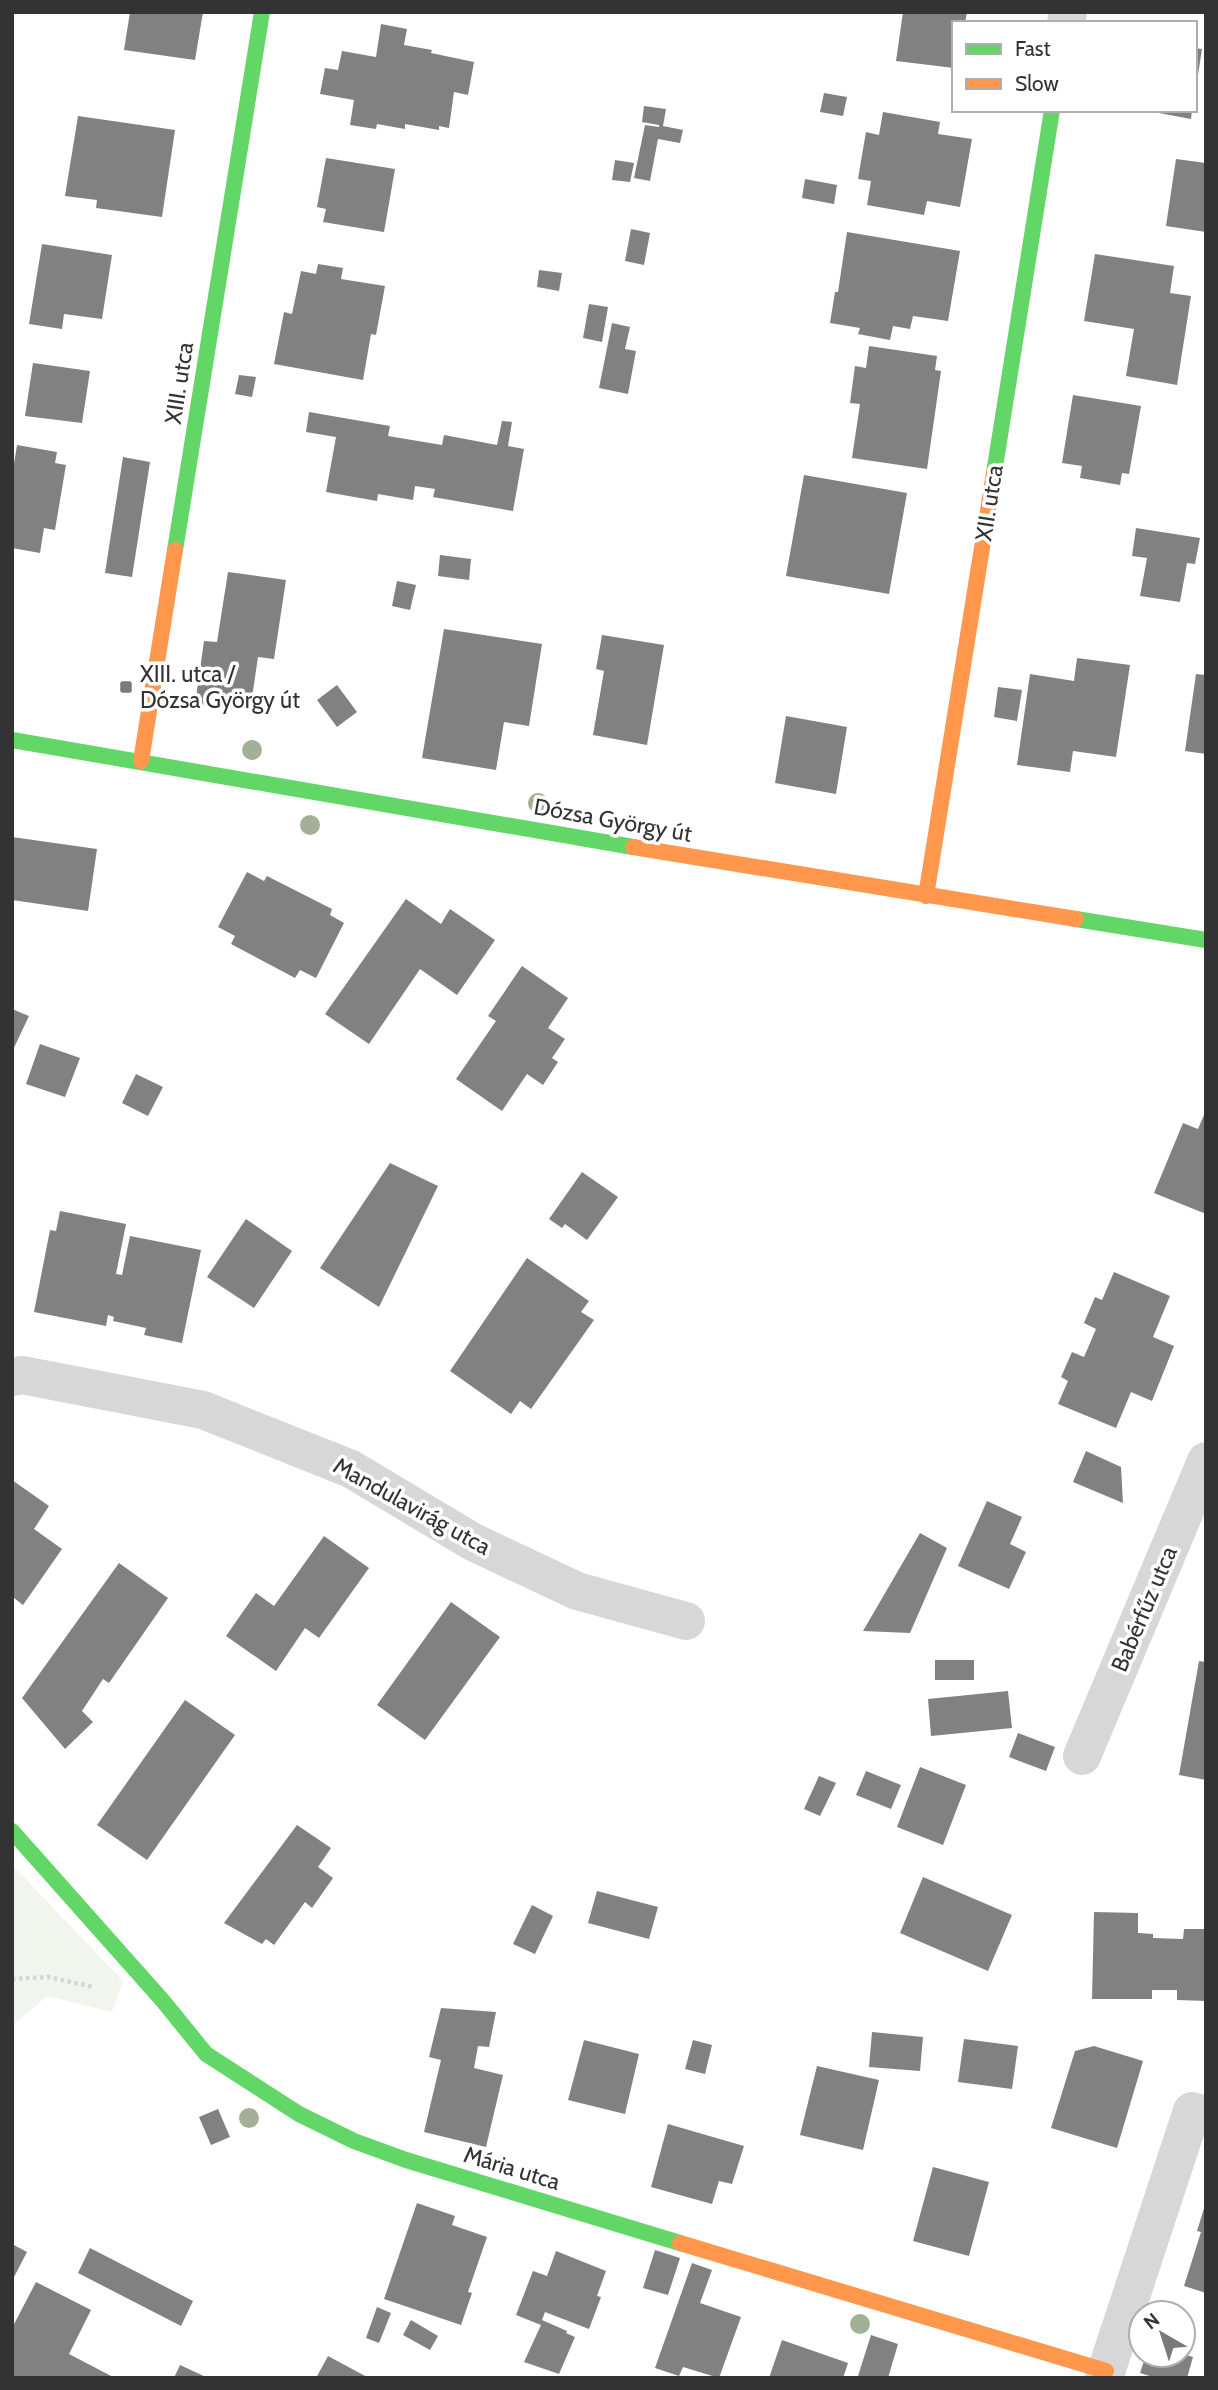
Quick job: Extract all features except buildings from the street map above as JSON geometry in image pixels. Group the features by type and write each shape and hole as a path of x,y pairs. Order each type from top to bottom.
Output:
{"street":[{"name":"XIII. utca","path":"141,761 262,12"},
{"name":"XII. utca","path":"926,896 1052,112"},
{"name":"Dózsa György út","path":"12,740 926,896 1206,940"},
{"name":"Mandulavirág utca","path":"12,1377 22,1375 203,1410 351,1469 473,1542 577,1591 686,1621"},
{"name":"Babérfűz utca","path":"1082,1756 1206,1461"},
{"name":"Mária utca","path":"12,1831 163,2001 206,2054 299,2115 354,2141 406,2160 1105,2374"},
{"path":"1105,2374 1199,2113"}],"path":[{"path":"12,1979 48,1977 95,1987"}],"shaded area":[{"path":"12,1865 123,1981 112,2012 47,1996 12,2026"}],"traffic: fast":[{"path":"175,550 262,12"},
{"path":"994,473 1052,112"},
{"path":"12,740 633,847"},
{"path":"1076,919 1206,940"},
{"path":"12,1831 163,2001 206,2054 299,2114 354,2141 406,2160 680,2243"}],"traffic: slow":[{"path":"926,896 994,473"},
{"path":"141,761 175,550"},
{"path":"633,847 1076,919"},
{"path":"680,2243 1106,2371"}],"place":[{"name":"XIII. utca / Dózsa György út","path":"126,687"}]}
